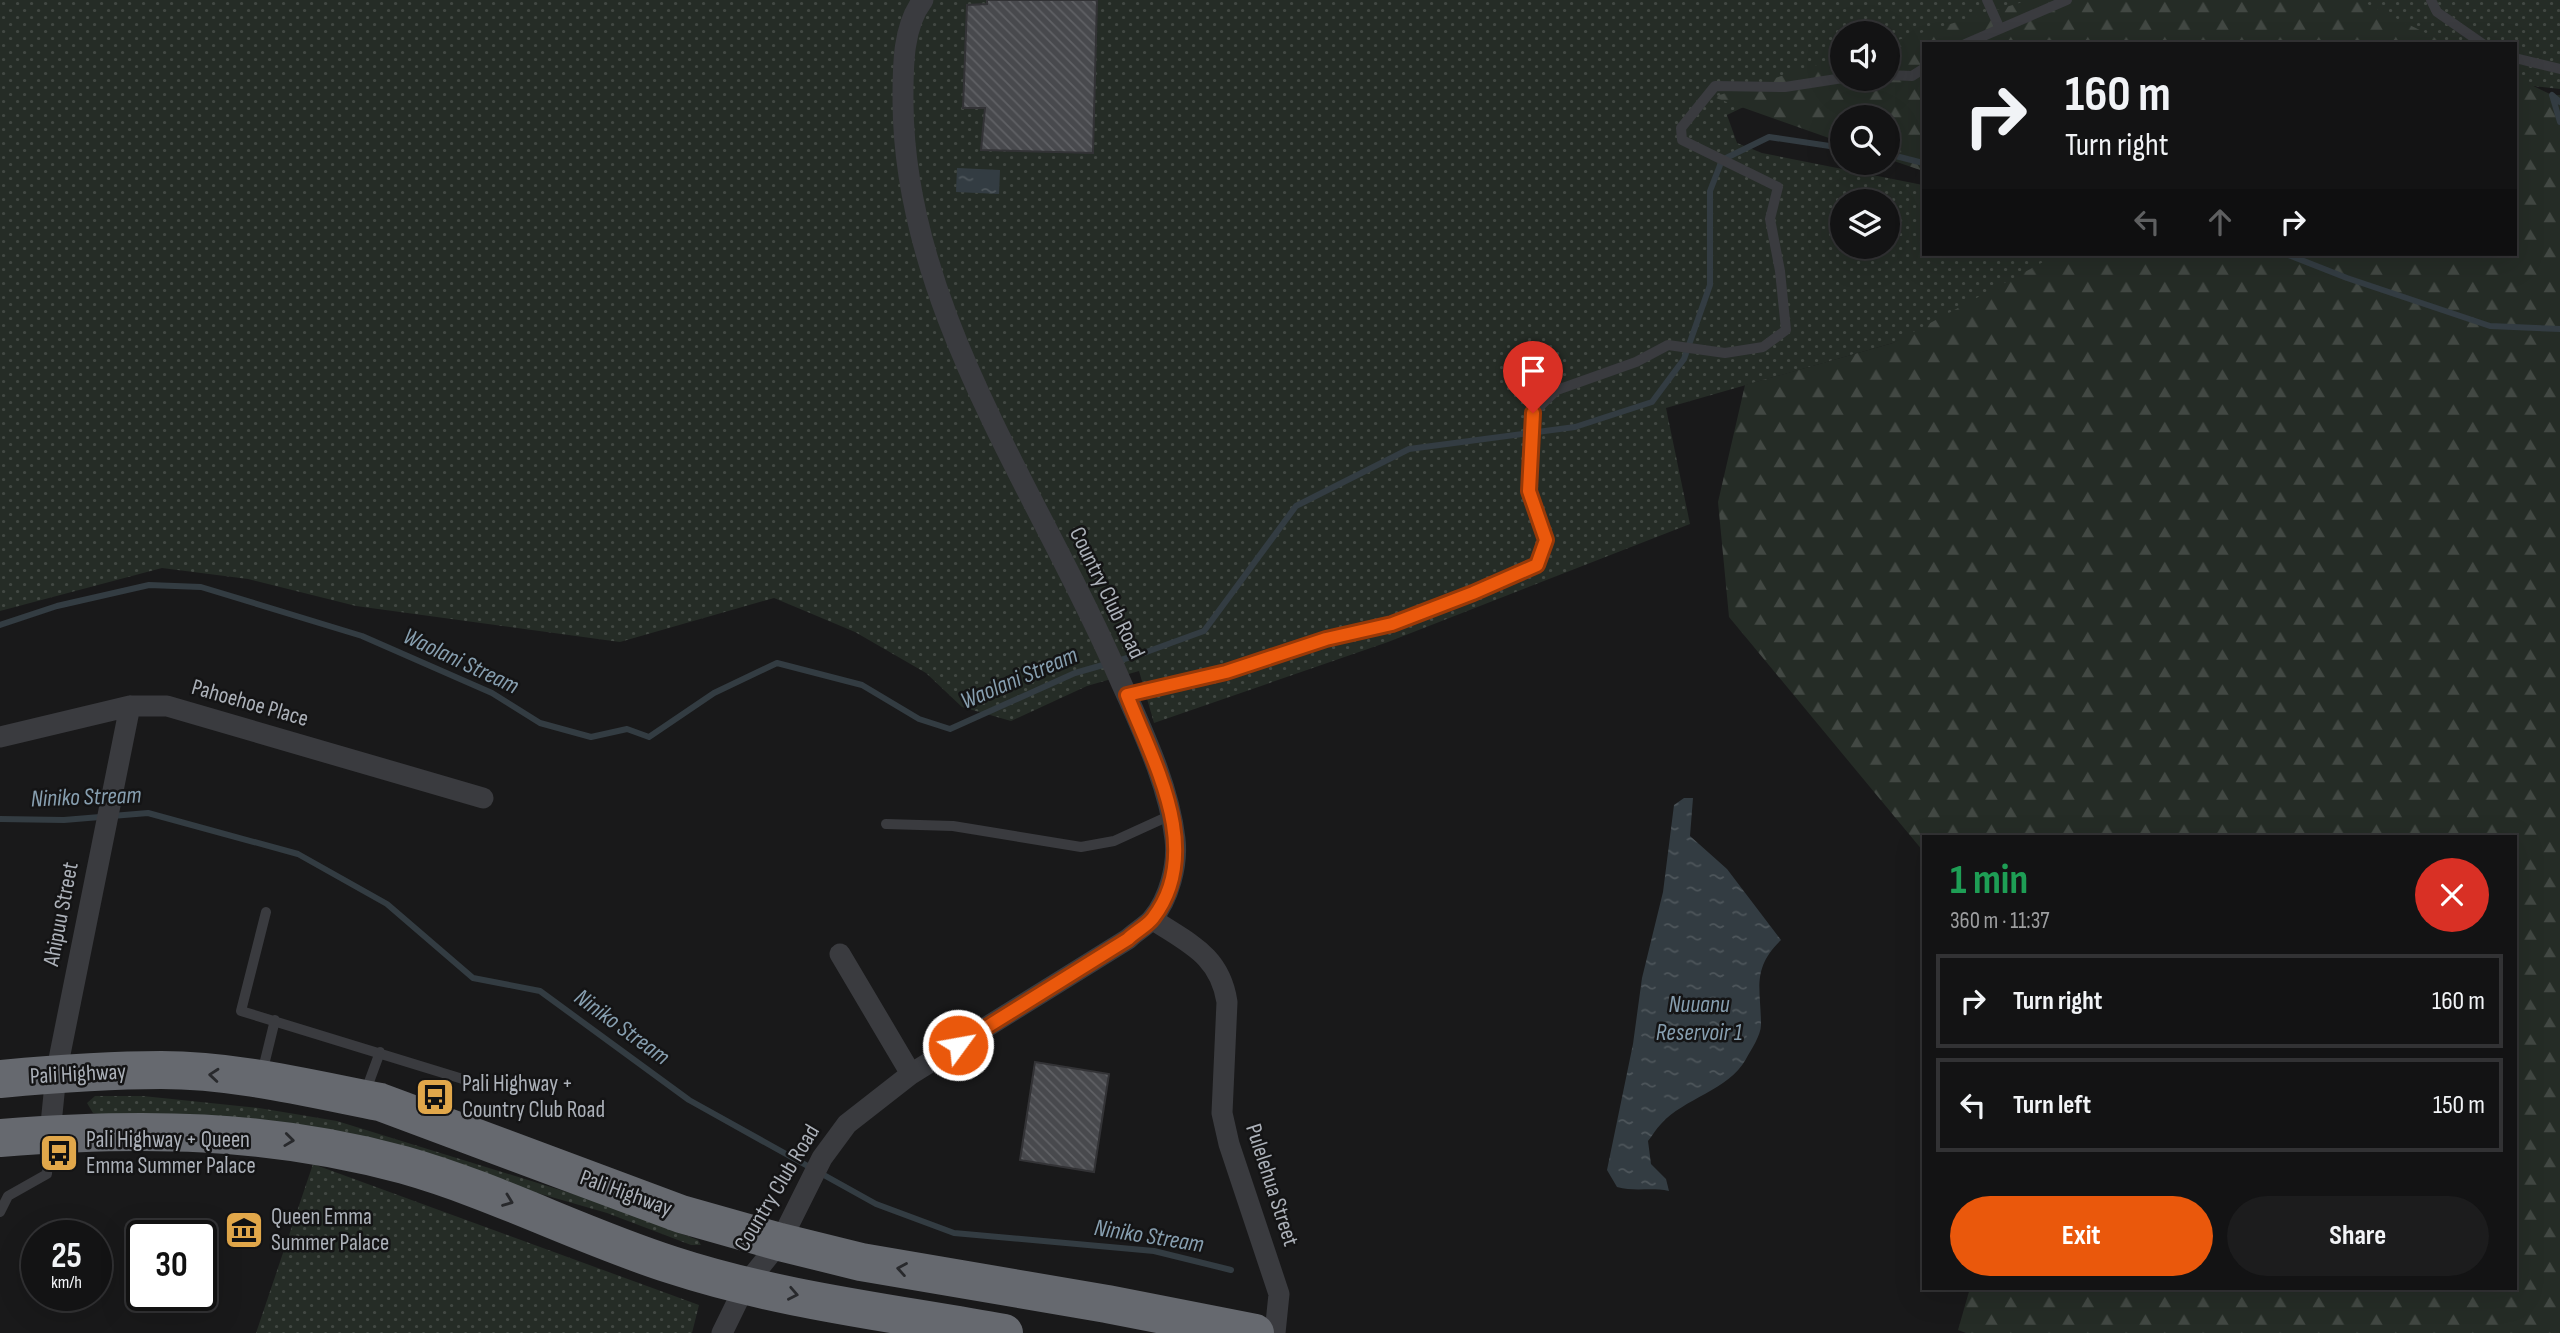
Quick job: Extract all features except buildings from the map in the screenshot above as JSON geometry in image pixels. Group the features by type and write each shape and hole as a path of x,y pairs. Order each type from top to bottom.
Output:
{"highway":[{"name":"Pali Highway","path":"0,1079 163,1070 260,1079 380,1102 681,1214 780,1242 861,1262 1255,1333"},
{"path":"0,1138 162,1131 236,1133 302,1141 430,1174 482,1191 672,1265 746,1284 1004,1333"},
{"path":"969,1281 986,1298 1066,1314 1084,1325 1089,1333"},
{"path":"1106,1333 1119,1325 1179,1333"}],"street":[{"name":"Country Club Road","path":"722,1333 746,1284 780,1242 822,1158 848,1124 911,1074 1128,939 1152,919 1167,892 1174,867 1176,841 1170,806 1124,688 1104,641 1061,559 957,342 932,268 913,194 903,127 903,81 908,37 923,0"},
{"name":"Pahoehoe Place","path":"0,737 130,706 167,706 482,798"},
{"name":"Ahipuu Street","path":"50,1134 56,1074 130,706"},
{"name":"Pulelehua Street","path":"1152,919 1206,955 1217,967 1224,986 1227,1002 1222,1113 1228,1144 1279,1294 1275,1333"},
{"path":"840,954 911,1074"}],"lane":[{"path":"1987,0 2000,29"},
{"path":"1970,42 2067,0"},
{"path":"2431,0 2437,12 2480,42"},
{"path":"2517,58 2560,69"},
{"path":"1900,76 1912,76 1922,70"},
{"path":"1124,688 1226,672 1326,639 1392,624 1537,565 1546,540 1529,491 1532,421 1533,413 1557,390 1636,362 1668,345 1725,353 1763,347 1786,330 1780,271 1770,219 1778,187 1682,140 1681,128 1715,86 1786,88 1830,80"},
{"path":"886,824 953,826 1081,847 1114,841 1171,815"},
{"path":"266,912 240,1012 275,1020 479,1084"},
{"path":"260,1079 275,1020"},
{"path":"363,1099 380,1052"},
{"path":"0,1212 8,1196 47,1174 50,1134"}],"green space":[{"path":"0,0 2125,0 1922,42 1922,75 1900,78 1900,21 1830,21 1830,89 1758,100 1727,115 1737,143 1762,153 1830,167 1830,175 1873,175 1922,185 1922,256 2084,256 1893,343 1666,408 1690,524 1388,642 1154,723 1139,671 1087,686 1011,721 962,707 926,673 855,632 774,598 620,642 356,606 248,579 162,568 0,611"},
{"path":"2029,0 2359,0 2444,42 1922,42 1922,171 1900,163 1900,105 1830,105 1830,138 1713,97 1830,61 1830,91 1900,91 1900,39"},
{"path":"2326,0 2560,0 2560,89 2517,84 2517,42 2408,42"},
{"path":"2517,78 2552,95 2560,95 2560,1333 1966,1333 1958,1330 1969,1290 2517,1290 2517,835 1922,835 1922,850 1729,617 1718,502 1745,385 1893,343 2054,256 2517,256"},
{"path":"95,1096 143,1096 259,1108 337,1121 596,1201 698,1240 701,1245 691,1245 607,1213 475,1175 93,1113 87,1103"},
{"path":"313,1164 699,1305 692,1333 256,1333"}],"water":[{"path":"957,168 1000,170 999,194 956,192"},
{"name":"Nuuanu Reservoir 1","path":"1684,798 1693,798 1690,836 1727,869 1781,940 1765,960 1761,970 1761,1029 1746,1059 1728,1079 1671,1115 1648,1141 1651,1164 1666,1179 1669,1191 1617,1187 1607,1170 1633,1044 1642,978 1663,892 1674,805"}],"waterway":[{"name":"Waolani Stream","path":"2560,102 2552,95 2560,122"},
{"name":"Waolani Stream","path":"0,625 57,606 149,585 201,587 362,636 492,693 540,723 591,737 627,729 649,737 714,693 777,663 862,685 919,719 950,729 1075,673 1138,655 1204,631 1296,506 1409,449 1575,427 1652,402 1684,359 1710,285 1710,191 1722,160 1769,137 1830,146"},
{"name":"Waolani Stream","path":"1900,157 1922,163"},
{"name":"Waolani Stream","path":"2291,256 2347,278 2490,326 2560,329"},
{"name":"Niniko Stream","path":"0,819 64,820 148,813 298,854 387,904 473,978 540,991 689,1100 876,1204 954,1233 1154,1251 1231,1270"}],"place":[{"name":"Pali Highway + Country Club Road","path":"435,1097"},
{"name":"Pali Highway + Queen Emma Summer Palace","path":"59,1153"},
{"name":"Queen Emma Summer Palace","path":"244,1230"}],"route":[{"path":"958,1045 1128,939 1152,919 1167,892 1174,867 1176,841 1170,806 1127,695 1226,672 1326,639 1392,624 1537,565 1546,540 1529,491 1533,413"}]}
